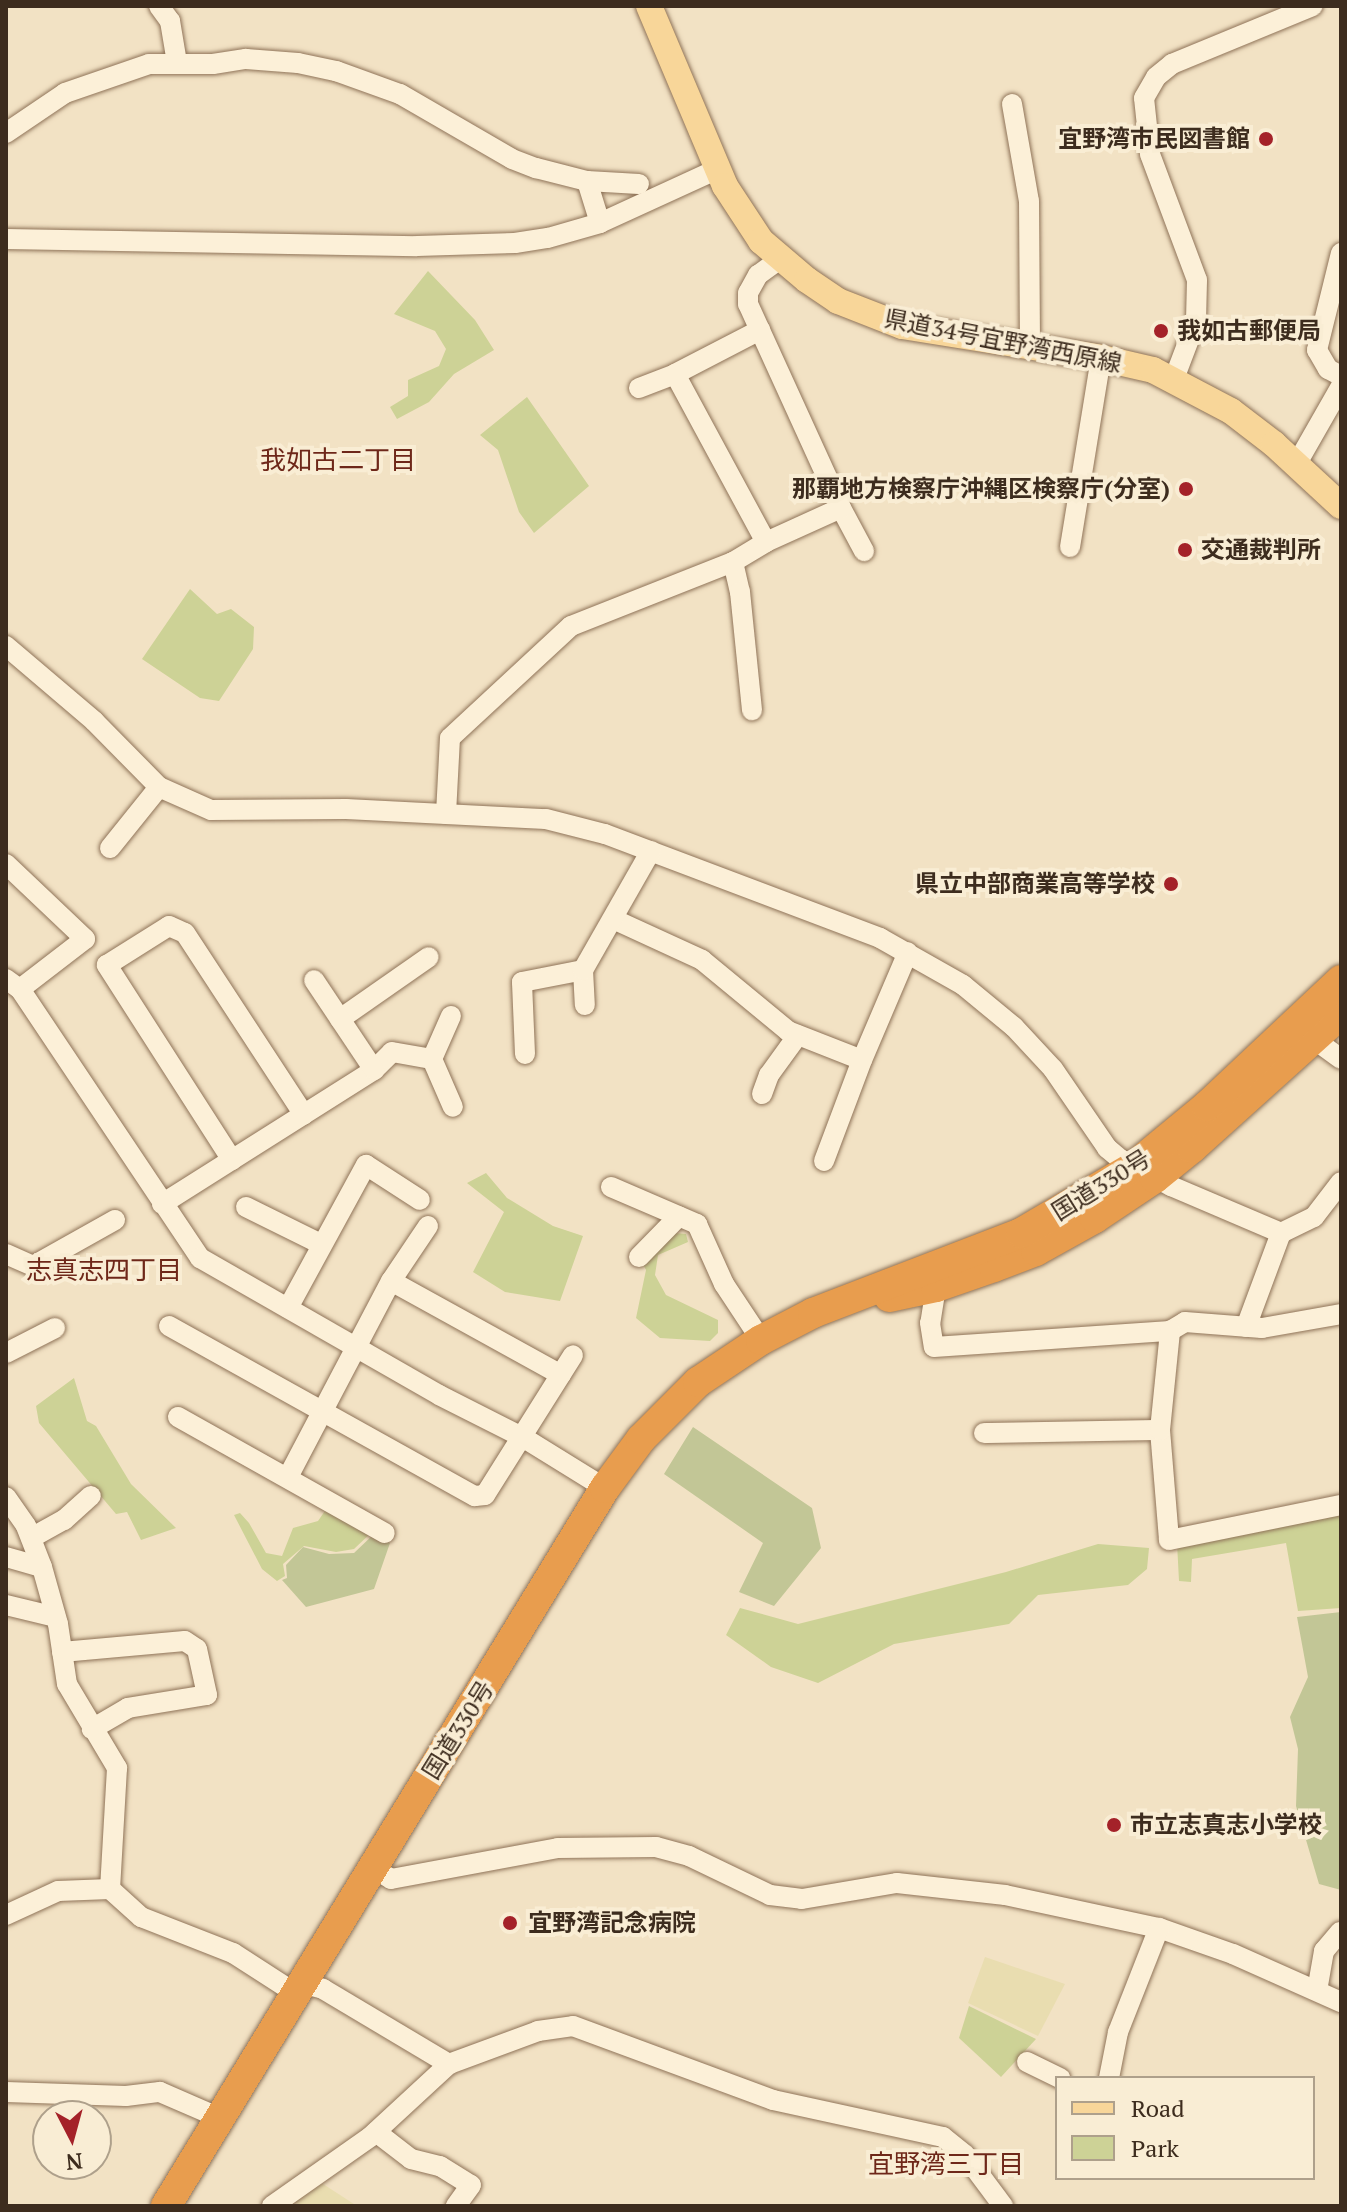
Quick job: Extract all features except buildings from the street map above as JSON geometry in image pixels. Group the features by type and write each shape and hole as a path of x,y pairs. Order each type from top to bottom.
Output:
{"highway":[{"name":"国道330号","path":"1144,1173 1207,1106 1341,980"},
{"name":"国道330号","path":"166,2206 605,1488 641,1439 698,1382 761,1340 813,1313 932,1277 1144,1173 1315,1040 1341,1014"}],"main road":[{"name":"県道34号宜野湾西原線","path":"649,6 716,170 748,224 779,260 838,301 872,316 933,333 1101,358 1174,379 1231,411 1341,506"}],"street":[{"path":"159,6 170,21 177,63"},
{"path":"1174,379 1196,321 1197,280 1150,154 1144,98 1156,77 1172,64 1313,6"},
{"path":"6,133 65,93 149,64 213,64 246,59 298,63 336,71 400,94 512,159 587,181 639,184"},
{"path":"1012,104 1029,201 1030,346"},
{"path":"6,239 487,246 548,238 600,223 716,170"},
{"path":"587,181 600,223"},
{"path":"1341,253 1317,350 1328,369 1341,376"},
{"path":"779,260 758,275 748,293 748,304 841,508 864,551"},
{"path":"639,388 675,374 760,330"},
{"path":"1070,547 1101,358"},
{"path":"675,374 766,542"},
{"path":"1296,465 1341,386"},
{"path":"446,814 450,738 561,635 591,617 733,562 766,542 841,508"},
{"path":"733,562 740,592 752,710"},
{"path":"6,646 94,721 159,787 211,810 346,809 546,819 581,826 844,923 908,952 989,1005 1025,1037 1053,1069 1107,1148 1144,1173 1281,1233"},
{"path":"110,848 159,787"},
{"path":"585,1005 583,970 651,851"},
{"path":"6,864 85,939 107,965 232,1160"},
{"path":"613,919 702,960 788,1031 862,1060"},
{"path":"107,965 169,926 185,933 304,1115"},
{"path":"85,939 13,984 200,1258 524,1438 605,1488"},
{"path":"824,1161 862,1060 908,952"},
{"path":"340,1019 429,957"},
{"path":"525,1054 522,982 583,970"},
{"path":"314,980 374,1070"},
{"path":"451,1016 432,1059 453,1107"},
{"path":"762,1094 769,1075 798,1035"},
{"path":"1315,1040 1341,1059"},
{"path":"162,1204 374,1070 392,1052 432,1059"},
{"path":"288,1308 366,1165 420,1200"},
{"path":"1246,1327 1281,1233 1314,1217 1341,1182"},
{"path":"611,1187 697,1224 724,1284 761,1340"},
{"path":"246,1207 321,1244"},
{"path":"639,1257 679,1216"},
{"path":"6,1254 33,1266 115,1220"},
{"path":"288,1477 391,1281 428,1226"},
{"path":"932,1277 930,1323 934,1347 1170,1331 1185,1322 1262,1328 1341,1314"},
{"path":"391,1281 561,1375"},
{"path":"169,1326 475,1496 485,1495 524,1438 573,1355"},
{"path":"6,1353 55,1328"},
{"path":"1170,1331 1160,1430 1169,1540 1341,1505"},
{"path":"178,1417 385,1533"},
{"path":"984,1433 1160,1430"},
{"path":"31,1538 64,1520 91,1496"},
{"path":"6,1497 31,1538 42,1567 56,1617 67,1684 117,1768 110,1889"},
{"path":"6,1557 42,1567"},
{"path":"6,1605 56,1617"},
{"path":"62,1652 185,1641 197,1649 207,1695 128,1708 92,1729"},
{"path":"373,1868 391,1879 558,1848 656,1847 689,1856 770,1895 802,1899 897,1883 1005,1895 1159,1928 1233,1954 1341,2002"},
{"path":"6,1915 58,1891 110,1889 141,1917 233,1953 298,1988 323,1989 449,2064"},
{"path":"1109,2076 1118,2032 1159,1928"},
{"path":"1317,1991 1324,1951 1340,1932"},
{"path":"272,2206 376,2132 449,2064 538,2031 573,2026 773,2100 943,2137 965,2155 1003,2206"},
{"path":"1027,2062 1056,2076"},
{"path":"6,2092 126,2096 160,2092 220,2118"},
{"path":"376,2132 411,2159 440,2166 471,2185 456,2206"}],"shaded area":[{"path":"985,1957 1065,1984 1038,2036 968,2003"},
{"path":"320,2182 357,2206 301,2206 293,2201"}],"green space":[{"path":"428,271 475,320 494,350 454,374 429,402 397,419 390,407 408,396 408,380 439,366 446,349 435,331 394,314"},
{"path":"527,397 589,486 534,533 519,512 498,450 480,435"},
{"path":"190,589 217,614 231,609 254,627 253,649 219,701 200,698 142,659"},
{"path":"486,1173 507,1198 553,1226 583,1236 560,1301 505,1292 473,1272 504,1212 467,1183"},
{"path":"663,1232 686,1234 688,1242 658,1255 655,1275 666,1295 718,1320 718,1333 710,1341 660,1338 636,1318 646,1270 643,1264"},
{"path":"74,1378 87,1421 96,1426 131,1484 176,1528 141,1540 127,1512 116,1514 39,1423 36,1406"},
{"path":"693,1427 812,1508 821,1548 774,1606 739,1592 763,1543 664,1474"},
{"path":"327,1508 373,1531 354,1549 336,1552 304,1546 283,1564 285,1576 277,1581 262,1569 234,1515 240,1513 249,1523 266,1553 282,1556 293,1528 318,1521"},
{"path":"1341,1514 1341,1608 1298,1611 1286,1543 1192,1559 1191,1582 1179,1581 1177,1543"},
{"path":"374,1534 390,1543 374,1589 306,1607 282,1580 287,1578 286,1565 303,1547 329,1554 354,1553"},
{"path":"1098,1544 1149,1548 1147,1569 1128,1585 1038,1595 1009,1624 894,1644 818,1683 771,1667 726,1635 740,1608 798,1624 1006,1572"},
{"path":"1341,1612 1341,1890 1319,1884 1296,1806 1298,1749 1290,1717 1308,1677 1297,1617"},
{"path":"969,2006 1036,2039 1001,2077 959,2038"}],"place":[{"name":"宜野湾市民図書館","path":"1266,139"},
{"name":"我如古郵便局","path":"1161,331"},
{"name":"那覇地方検察庁沖縄区検察庁(分室)","path":"1186,489"},
{"name":"交通裁判所","path":"1185,550"},
{"name":"県立中部商業高等学校","path":"1171,884"},
{"name":"市立志真志小学校","path":"1114,1825"},
{"name":"宜野湾記念病院","path":"510,1923"}],"district":[{"name":"我如古二丁目","path":"338,460"},
{"name":"志真志四丁目","path":"104,1270"},
{"name":"宜野湾三丁目","path":"946,2164"}]}
